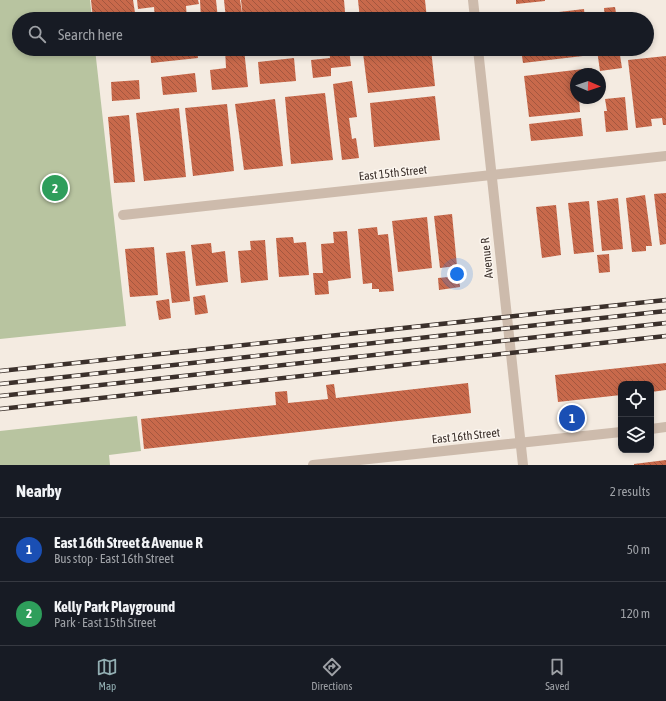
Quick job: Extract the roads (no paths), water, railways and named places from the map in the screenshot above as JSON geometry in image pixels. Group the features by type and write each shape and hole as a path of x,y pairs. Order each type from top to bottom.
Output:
{"street":[{"path":"473,0 474,12"},
{"name":"Avenue R","path":"479,56 523,465"},
{"name":"East 15th Street","path":"123,215 666,156"},
{"path":"654,429 666,427"},
{"name":"East 16th Street","path":"313,465 618,432"}],"railway":[{"path":"0,371 666,300"},
{"path":"0,384 666,311"},
{"path":"0,396 666,323"},
{"path":"0,409 666,336"}],"place":[{"name":"Kelly Park Playground","path":"55,188"},
{"name":"East 16th Street & Avenue R","path":"572,418"}]}
